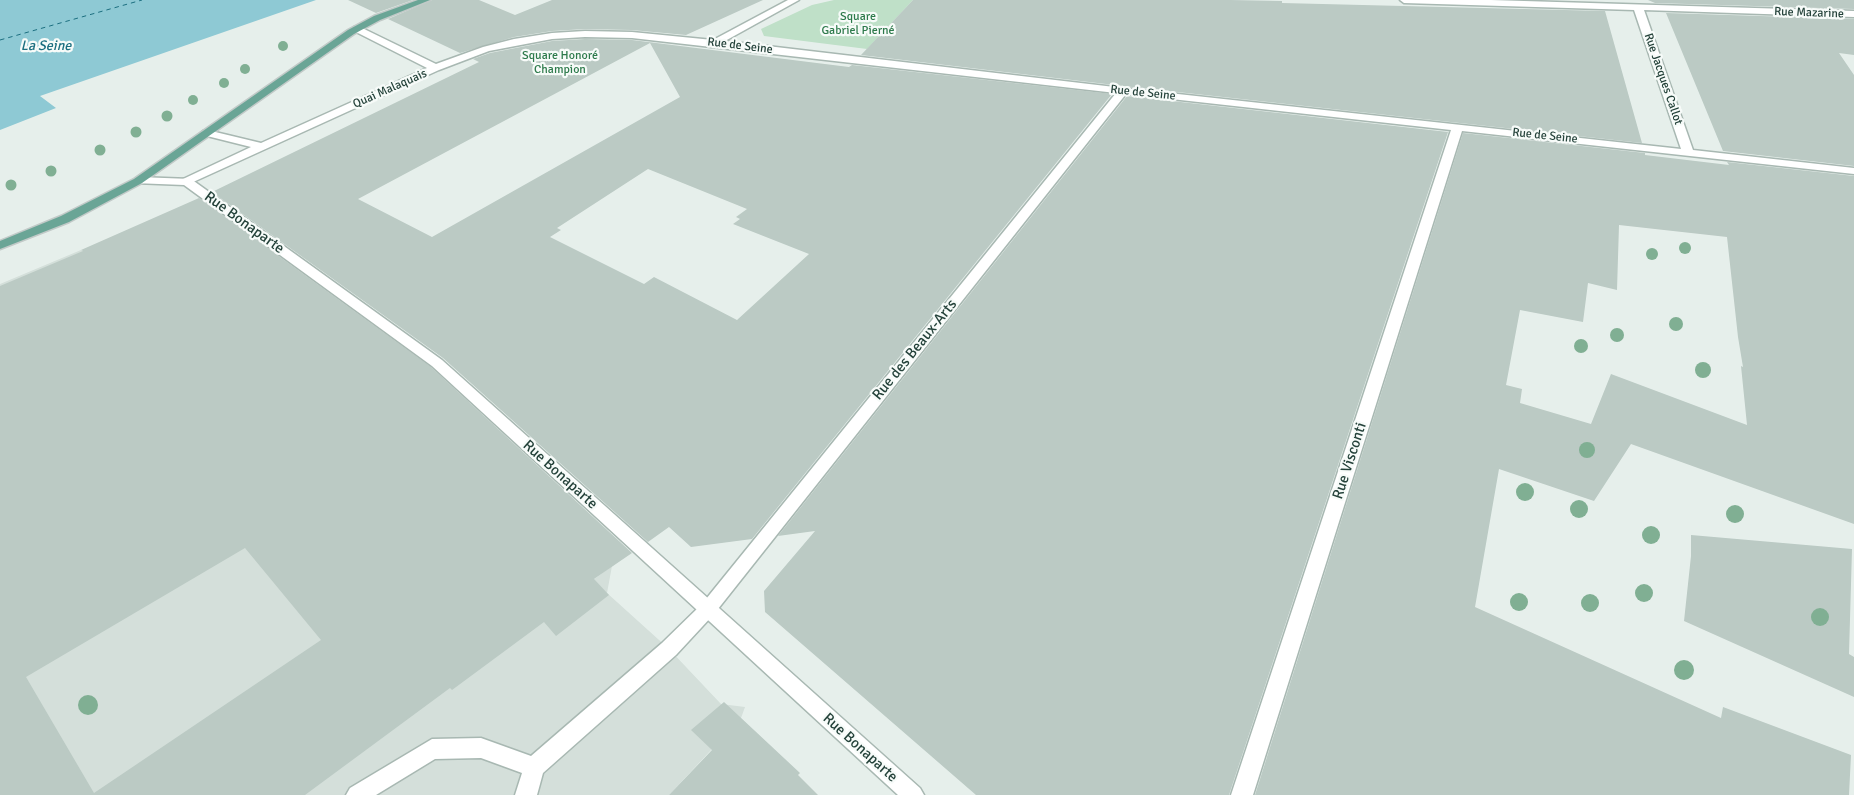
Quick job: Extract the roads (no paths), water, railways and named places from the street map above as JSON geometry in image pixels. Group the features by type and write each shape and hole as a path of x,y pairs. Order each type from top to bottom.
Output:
{"main road":[{"path":"357,29 377,18 426,0"},
{"name":"Quai Malaquais","path":"0,245 65,218 138,181 357,29"}],"street":[{"path":"715,43 796,0"},
{"name":"Rue Mazarine","path":"1404,0 1854,14"},
{"path":"1626,0 1638,7"},
{"name":"Rue Jacques Callot","path":"1638,7 1688,152"},
{"name":"Quai Malaquais","path":"357,29 436,68"},
{"name":"Rue de Seine","path":"436,68 486,49 514,42 552,36 632,34 1124,91 1854,171"},
{"name":"Quai Malaquais","path":"138,181 187,182 436,68"},
{"name":"Rue des Beaux-Arts","path":"534,767 669,649 708,609 1124,91"},
{"name":"Rue Visconti","path":"1242,795 1458,127"},
{"path":"207,132 263,147"},
{"path":"1825,168 1854,177"},
{"name":"Rue Bonaparte","path":"187,182 437,363 913,795"},
{"path":"357,795 432,748 481,748 534,767 526,795"}],"water":[{"name":"La Seine","path":"0,0 316,0 40,96 56,108 0,130"}],"park label":[{"name":"Square Gabriel Pierné","path":"858,24"},
{"name":"Square Honoré Champion","path":"560,63"}]}
